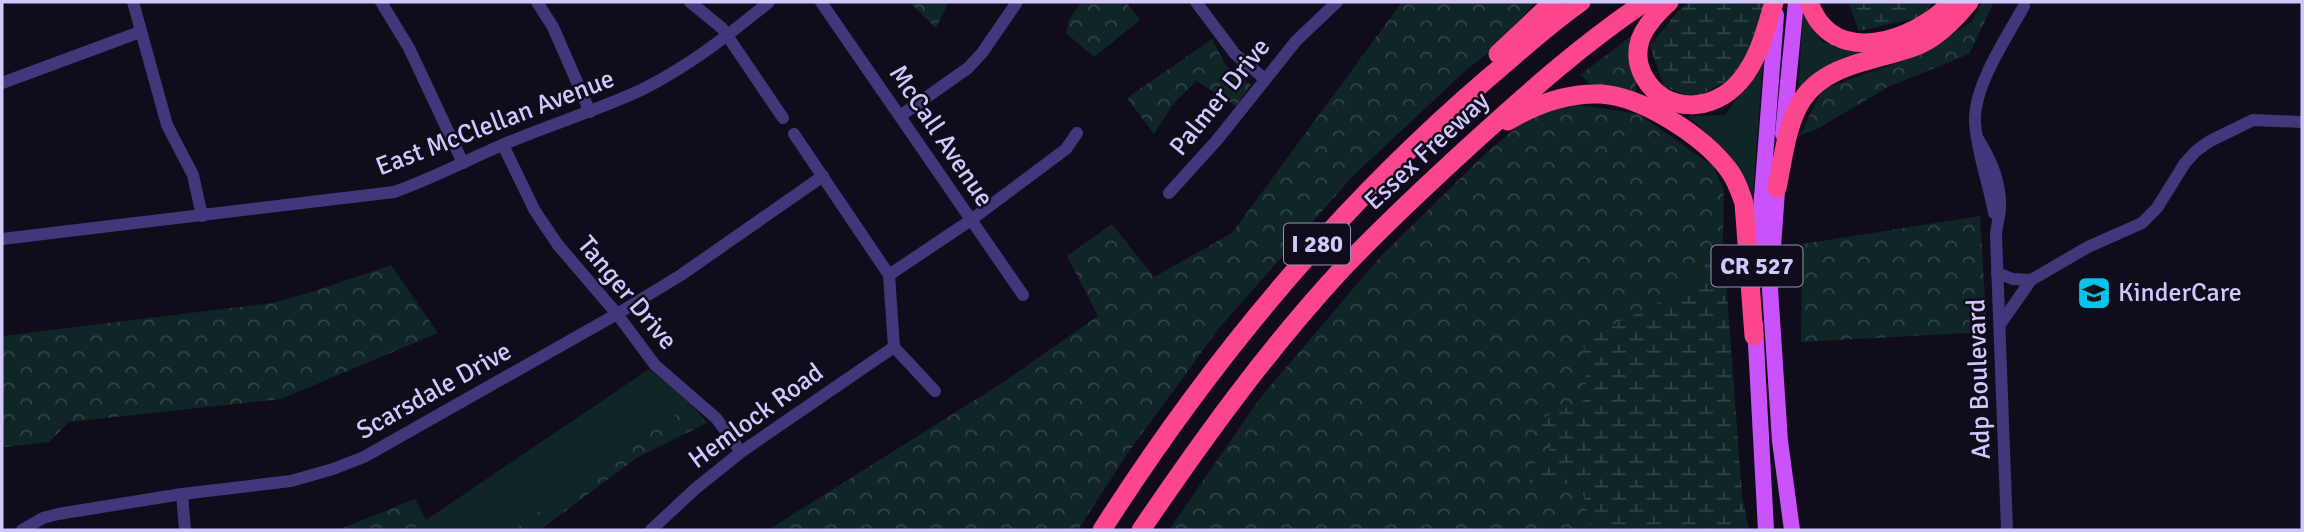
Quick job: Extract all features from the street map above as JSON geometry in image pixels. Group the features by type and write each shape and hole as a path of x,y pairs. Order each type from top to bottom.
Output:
{"highway":[{"path":"1378,179 1437,112 1553,2"},
{"name":"Essex Freeway","path":"1102,530 1196,391 1248,324 1312,249 1378,179 1454,107 1581,2"},
{"name":"Essex Freeway","path":"1141,530 1203,438 1342,270 1428,184 1533,88 1645,2"},
{"path":"1670,2 1642,37 1638,52 1639,62 1645,78 1659,95 1690,106 1705,105 1719,99 1742,79 1759,49 1775,2"},
{"path":"1809,2 1819,23 1830,34 1860,42 1877,41 1911,32 1928,23 1952,2"},
{"path":"1777,188 1794,117 1802,100 1814,85 1828,75 1935,36 1960,14 1969,2"},
{"path":"1428,184 1492,131 1538,105 1560,98 1602,94 1640,106 1695,137 1728,169 1737,183 1744,203 1754,336"}],"main road":[{"name":"CR 527","path":"1766,530 1754,336 1775,2"},
{"name":"CR 527","path":"1792,530 1780,440 1770,302 1777,188 1796,2"},
{"path":"1762,472 1772,530"}],"street":[{"path":"133,2 167,125 193,175 202,216"},
{"path":"381,2 409,48 463,163"},
{"path":"537,2 553,27 590,112"},
{"path":"690,2 722,27 783,118"},
{"name":"East McClellan Avenue","path":"2,239 394,192 643,89 726,36 769,2"},
{"name":"McCall Avenue","path":"821,2 1023,295"},
{"path":"900,116 968,68 982,53 1017,2"},
{"path":"1196,2 1235,54 1265,79"},
{"name":"Palmer Drive","path":"1169,193 1217,141 1296,41 1337,2"},
{"name":"Adp Boulevard","path":"2007,530 1997,273 1999,187 1987,154 1978,139 1975,118 1978,98 1990,69 2024,6"},
{"path":"2,83 140,32"},
{"path":"2001,323 2031,280 2088,247 2142,223 2157,208 2185,163 2210,141 2253,120 2302,122"},
{"path":"889,275 971,220 1066,149 1077,133"},
{"path":"794,134 889,275 894,347 935,391"},
{"name":"Tanger Drive","path":"503,145 535,211 558,245 617,314 655,365 716,418 741,452"},
{"name":"Scarsdale Drive","path":"22,530 43,518 58,514 291,481 364,457 681,275 822,176"},
{"path":"1997,273 2013,279 2031,280"},
{"name":"Hemlock Road","path":"652,530 695,489 741,452 894,347"},
{"path":"181,495 185,530"}],"green space":[{"path":"909,2 949,2 936,28"},
{"path":"1081,2 1126,2 1140,20 1094,57 1066,33 1069,20"},
{"path":"1402,2 1536,2 1489,52 1465,71 1353,176 1220,327 1127,454 1078,530 768,530 1002,383 1098,316 1067,256 1112,224 1154,277 1232,233"},
{"path":"1690,2 1764,2 1759,32 1736,76 1695,98 1664,87 1650,46 1678,11"},
{"path":"1848,2 1933,2 1922,17 1859,31"},
{"path":"1982,2 1994,2 1969,54 1888,87 1817,129 1799,136 1823,89 1925,53 1972,21"},
{"path":"1803,12 1822,42 1873,52 1798,92"},
{"path":"1634,34 1636,92 1592,85 1580,75"},
{"path":"1212,39 1226,66 1251,85 1236,106 1196,81 1174,103 1154,134 1127,98"},
{"path":"1763,62 1753,194 1727,152 1688,116 1725,115"},
{"path":"1566,103 1639,114 1713,166 1724,190 1723,239 1690,287 1583,340 1587,399 1581,483 1591,530 1169,530 1260,398 1381,256 1486,153 1523,122"},
{"path":"1980,216 1987,332 1801,342 1802,244"},
{"path":"1723,239 1742,495 1749,530 1591,530 1581,484 1521,483 1532,463 1553,463 1540,419 1587,399 1583,340 1690,287"},
{"path":"391,265 438,333 281,399 69,422 49,442 5,447 2,445 2,336 272,303"},
{"path":"649,369 691,404 512,530 411,530"},
{"path":"691,404 707,423 638,457 540,530 512,530"},
{"path":"415,499 426,520 411,530 338,530"}],"place":[{"name":"KinderCare","path":"2094,293"}]}
